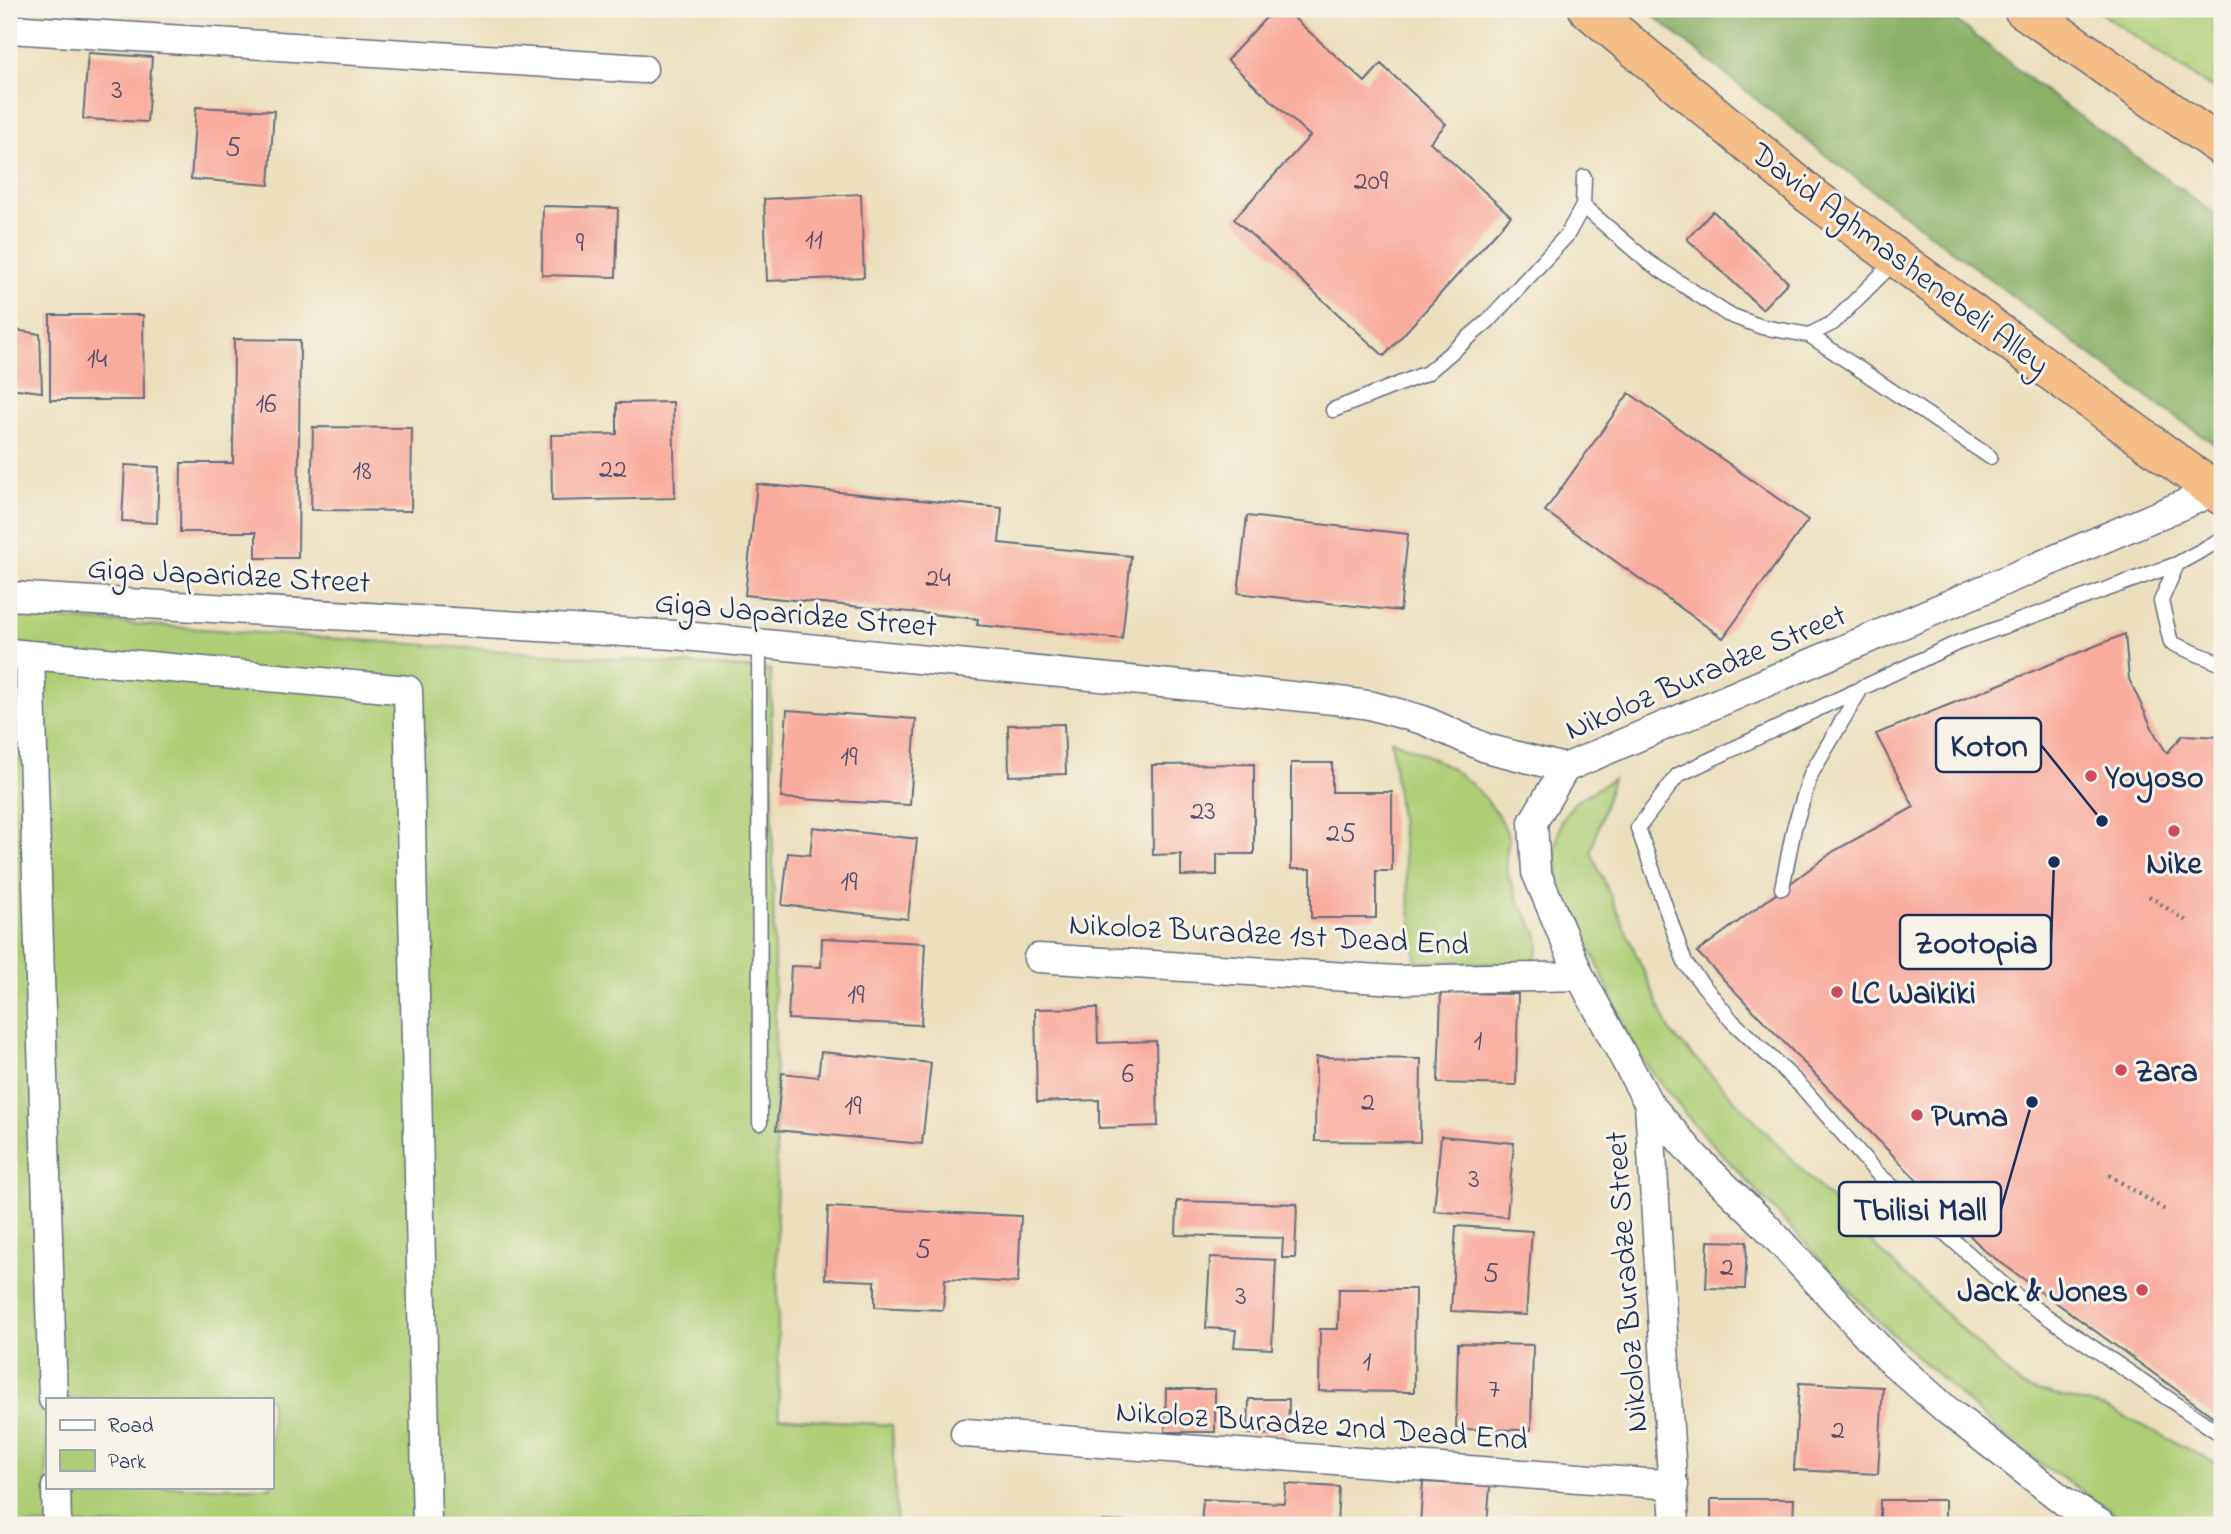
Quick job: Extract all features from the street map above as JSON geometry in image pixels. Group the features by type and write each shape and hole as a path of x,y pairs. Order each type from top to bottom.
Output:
{"highway":[{"name":"David Aghmashenebeli Alley","path":"1588,9 1810,195 2219,494"},
{"path":"2023,9 2222,147"}],"street":[{"path":"9,29 643,69"},
{"name":"Nikoloz Buradze Street","path":"1675,1525 1648,1104 1580,976 1536,872 1533,822 1565,768 2219,494"},
{"name":"Giga Japaridze Street","path":"9,596 674,635 1357,703 1423,720 1486,748 1565,768"},
{"path":"53,1398 19,654 408,690 427,1525"},
{"name":"Nikoloz Buradze 1st Dead End","path":"1038,957 1396,980 1580,976"},
{"path":"1648,1104 1696,1158 1762,1222 1888,1358 1948,1411 2065,1502 2102,1525"},
{"name":"Nikoloz Buradze 2nd Dead End","path":"965,1433 1674,1485"},
{"path":"56,1488 57,1525"}],"lane":[{"path":"1333,410 1427,373 1488,321 1567,235 1583,206 1584,177"},
{"path":"1583,206 1647,261 1727,314 1762,327 1809,335 1990,457"},
{"path":"1809,335 1833,323 1896,260"},
{"path":"2222,539 2177,564 1957,643 1678,775 1638,828 1685,963 1732,1021 1801,1086 1876,1172 2015,1295 2123,1359 2222,1435"},
{"path":"2177,564 2161,601 2171,643 2222,664"},
{"path":"760,644 760,1123"},
{"path":"1782,888 1794,828 1811,774 1862,687"}],"path":[{"path":"2149,895 2188,922"},
{"path":"2109,1175 2165,1210"}],"green space":[{"path":"1645,9 1942,9 2038,86 2222,219 2222,449 2140,392 1820,151"},
{"path":"2095,9 2222,9 2222,95"},
{"path":"9,615 771,670 779,1417 892,1425 897,1525 9,1525"},
{"path":"1391,740 1435,759 1460,775 1483,795 1500,818 1508,839 1506,863 1510,879 1539,939 1537,954 1525,965 1416,961"},
{"path":"1613,779 1591,852 1671,1033 1875,1246 2022,1387 2107,1408 2222,1466 2222,1525 2132,1525 2020,1450 1878,1321 1692,1122 1633,1048 1596,961 1561,891 1555,849 1561,821 1575,802"}],"building":[{"path":"1274,9 1284,9 1365,82 1381,64 1446,124 1430,142 1511,216 1384,356 1234,219 1310,136 1227,60"},
{"path":"88,53 152,57 147,122 83,119"},
{"path":"196,107 274,111 269,185 191,179"},
{"path":"861,194 864,277 767,281 764,199"},
{"path":"543,206 618,208 616,277 542,275"},
{"path":"1713,211 1788,282 1762,309 1687,239"},
{"path":"50,315 143,315 144,400 50,400"},
{"path":"9,329 40,334 42,392 9,388"},
{"path":"234,339 300,340 298,558 256,558 256,532 180,532 181,463 233,463"},
{"path":"1629,393 1808,520 1723,638 1545,511"},
{"path":"673,402 675,498 552,501 551,435 617,434 617,403"},
{"path":"313,427 412,428 411,511 311,510"},
{"path":"125,465 159,467 157,523 122,521"},
{"path":"757,484 1002,508 999,543 1131,556 1122,639 977,625 978,619 745,595"},
{"path":"1247,516 1408,534 1400,611 1238,593"},
{"path":"2125,634 2129,679 2167,753 2183,735 2222,737 2222,1423 1985,1251 1697,952 1834,851 1914,807 1876,734"},
{"path":"787,710 916,719 910,805 781,798"},
{"path":"1064,724 1066,774 1009,776 1008,725"},
{"path":"1291,763 1332,763 1332,792 1392,792 1392,871 1376,871 1376,918 1311,918 1311,869 1291,869"},
{"path":"1254,764 1254,854 1217,854 1217,875 1181,876 1181,854 1153,855 1152,765"},
{"path":"813,827 917,839 908,919 782,905 788,853 810,855"},
{"path":"822,938 925,943 921,1025 788,1019 791,966 821,967"},
{"path":"1441,993 1518,994 1516,1085 1438,1083"},
{"path":"1097,1008 1098,1043 1156,1041 1158,1126 1099,1128 1099,1100 1037,1102 1035,1009"},
{"path":"821,1052 931,1063 922,1144 776,1130 782,1073 818,1077"},
{"path":"1316,1057 1421,1059 1420,1142 1315,1141"},
{"path":"1441,1136 1514,1143 1507,1217 1434,1211"},
{"path":"1177,1201 1297,1204 1295,1258 1282,1258 1283,1238 1176,1235"},
{"path":"828,1207 1021,1216 1018,1283 945,1279 943,1310 875,1307 875,1281 825,1279"},
{"path":"1456,1226 1532,1231 1526,1315 1451,1311"},
{"path":"1708,1241 1747,1242 1745,1289 1706,1288"},
{"path":"1210,1257 1276,1260 1272,1349 1234,1347 1236,1330 1206,1328"},
{"path":"1339,1289 1415,1289 1414,1392 1319,1391 1320,1329 1338,1329"},
{"path":"1458,1343 1533,1345 1531,1430 1456,1429"},
{"path":"1799,1383 1883,1387 1878,1474 1794,1470"},
{"path":"1166,1389 1215,1389 1215,1432 1165,1432"},
{"path":"1249,1399 1289,1399 1288,1435 1248,1434"},
{"path":"1423,1482 1490,1486 1487,1525 1420,1525"},
{"path":"1286,1484 1339,1487 1337,1525 1201,1525 1203,1499 1284,1503"},
{"path":"1711,1499 1794,1499 1793,1525 1711,1525"},
{"path":"1880,1500 1945,1500 1945,1525 1880,1525"},
{"path":"1102,1521 1154,1523 1154,1525 1101,1525"}],"place":[{"name":"Yoyoso","path":"2091,776"},
{"name":"Koton","path":"2102,821"},
{"name":"Nike","path":"2174,831"},
{"name":"Zootopia","path":"2054,862"},
{"name":"LC Waikiki","path":"1837,992"},
{"name":"Zara","path":"2121,1070"},
{"name":"Tbilisi Mall","path":"2032,1102"},
{"name":"Puma","path":"1917,1115"},
{"name":"Jack & Jones","path":"2142,1290"}]}
